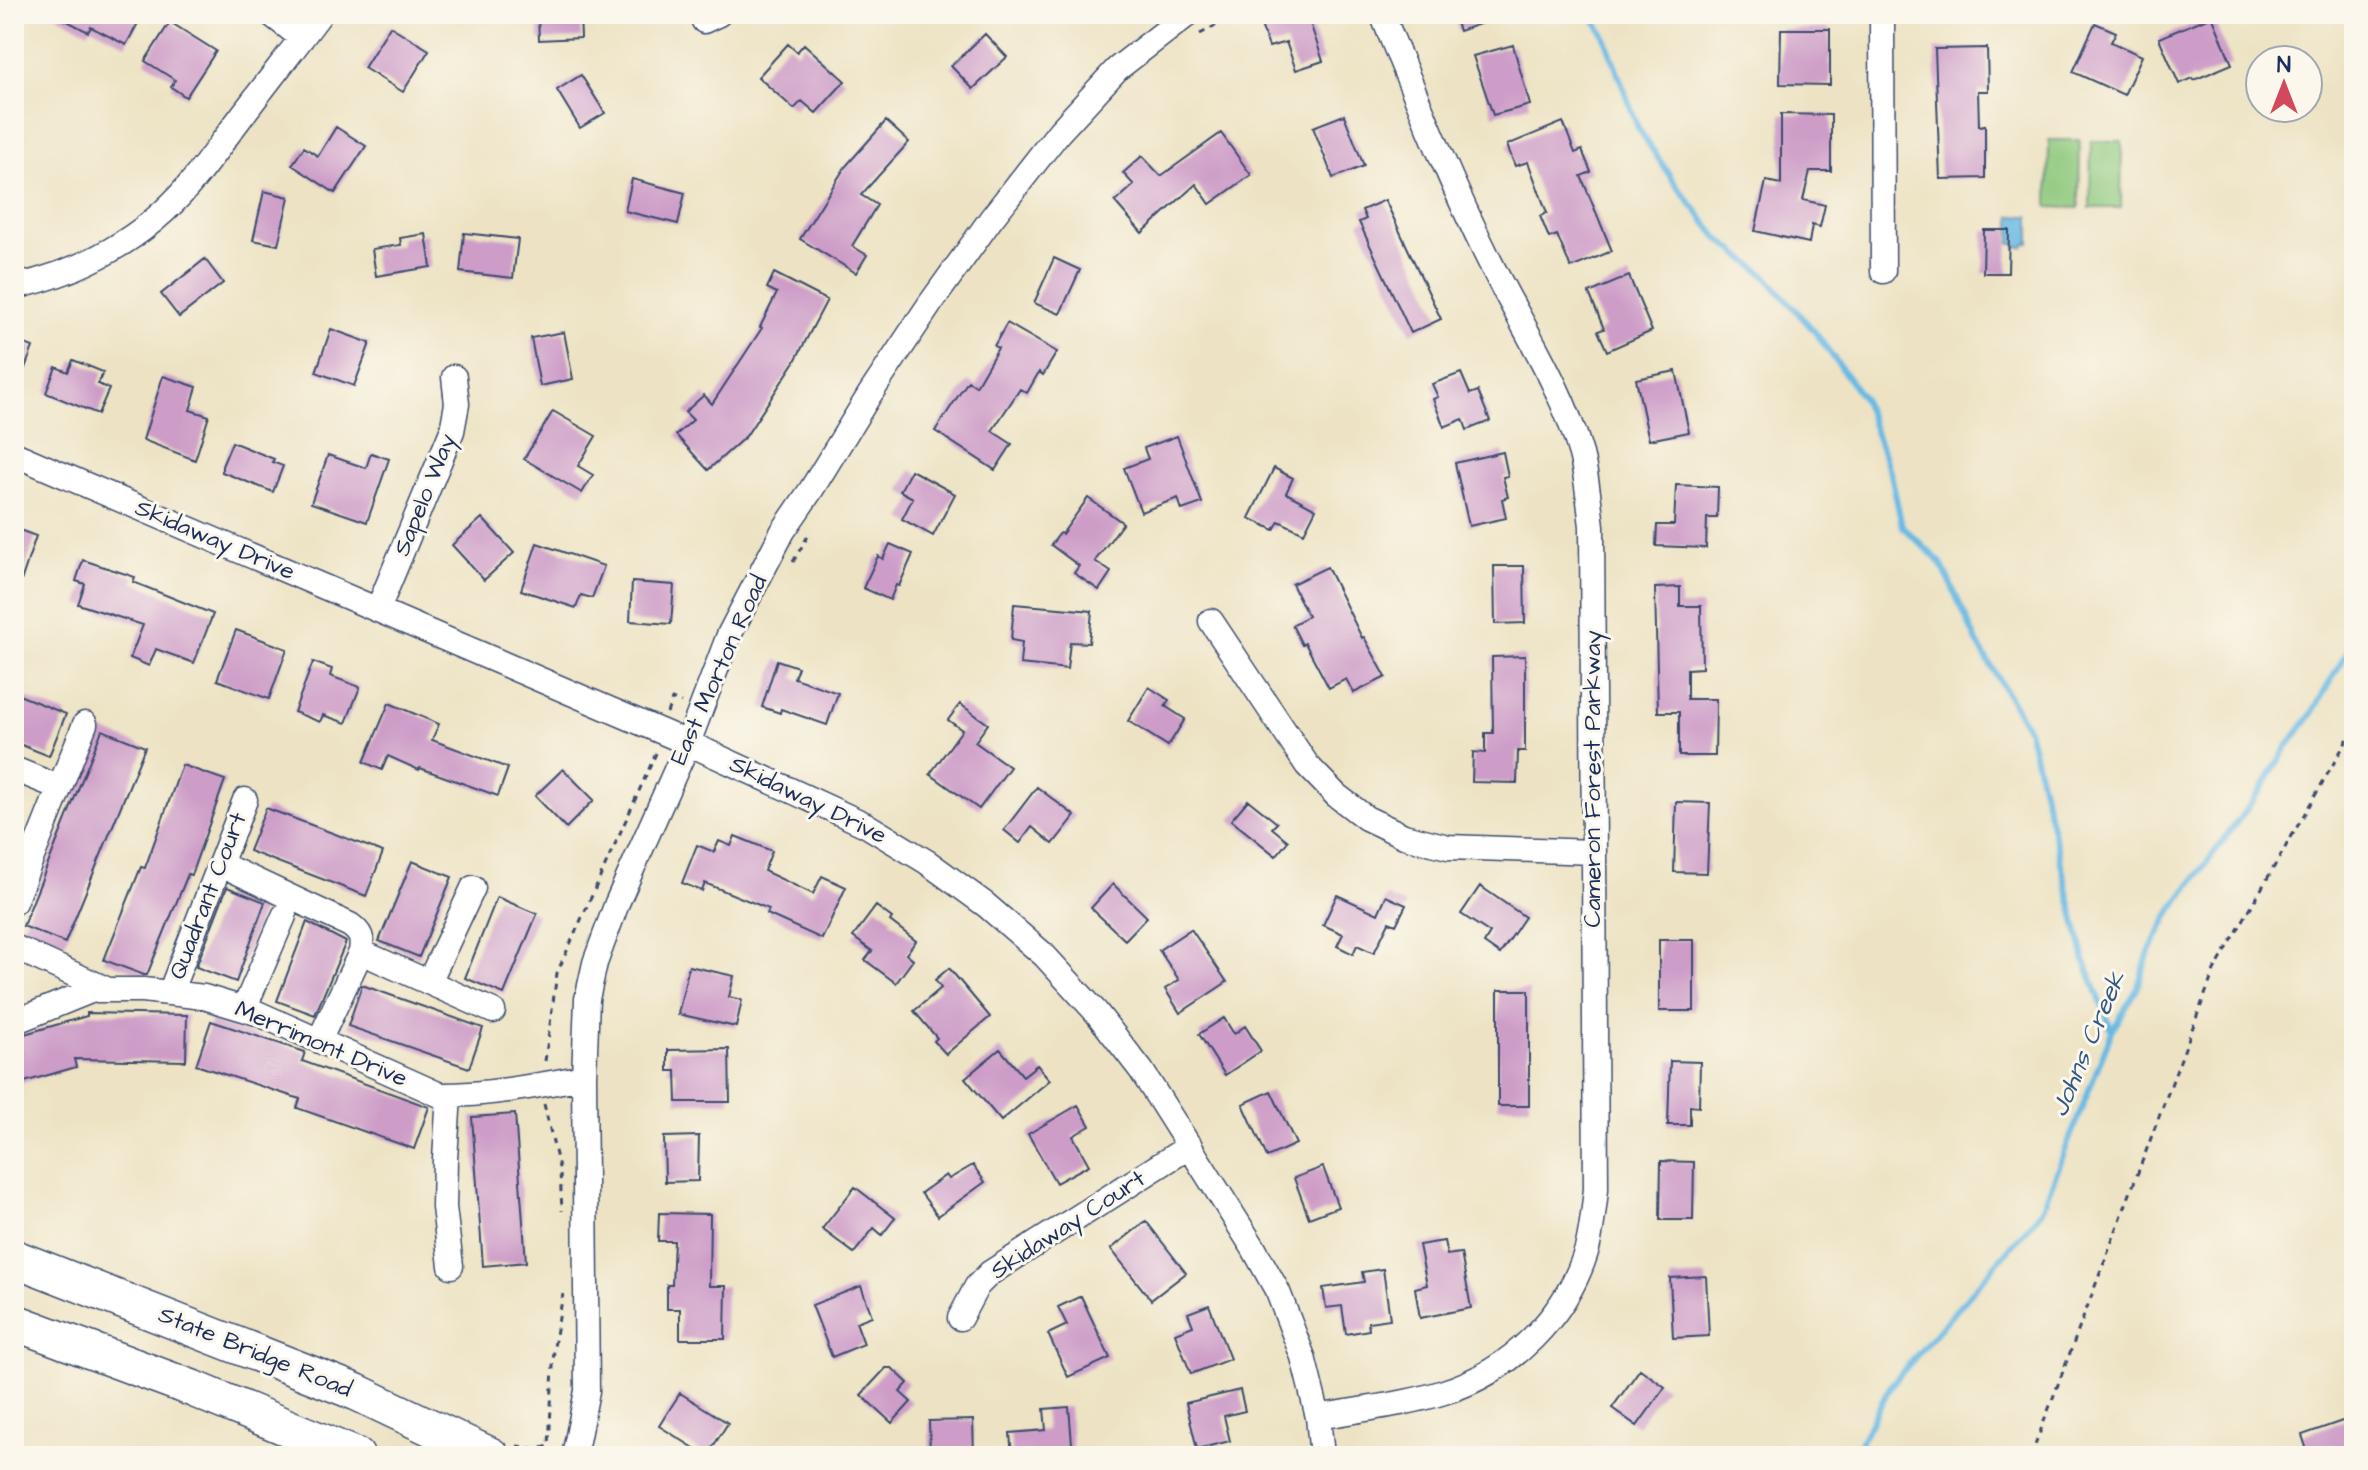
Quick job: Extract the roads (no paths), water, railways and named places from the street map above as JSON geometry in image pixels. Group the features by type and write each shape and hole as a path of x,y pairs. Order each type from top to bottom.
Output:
{"highway":[{"name":"State Bridge Road","path":"14,1258 343,1386 491,1456"},
{"path":"14,1322 194,1389 356,1456"}],"street":[{"path":"271,14 302,38"},
{"path":"14,287 44,280 85,264 123,243 158,217 189,186 320,14"},
{"name":"East Morton Road","path":"574,1456 587,1391 584,1077 587,999 595,963 617,903 688,743 729,635 783,531 930,304 991,219 1059,132 1117,69 1188,14"},
{"name":"Cameron Forest Parkway","path":"1318,1417 1445,1392 1473,1381 1523,1348 1562,1302 1576,1276 1593,1222 1596,1189 1592,526 1588,492 1581,454 1561,398 1492,266 1440,156 1382,14"},
{"path":"1882,14 1883,271"},
{"name":"Sapelo Way","path":"378,609 452,431 457,404 454,377"},
{"name":"Skidaway Drive","path":"14,454 661,731 866,825 927,862 986,905 1044,955 1096,1012 1141,1070 1253,1247 1278,1292 1303,1357 1318,1417 1322,1456"},
{"path":"1211,621 1307,765 1336,795 1366,818 1404,836 1448,847 1594,852"},
{"path":"14,902 21,864 85,724"},
{"path":"14,769 58,787"},
{"name":"Quadrant Court","path":"170,993 245,800"},
{"path":"220,864 360,931 361,952 319,1041"},
{"path":"429,982 473,888"},
{"path":"244,1009 284,916"},
{"path":"14,947 108,990"},
{"path":"361,952 493,1011"},
{"name":"Merrimont Drive","path":"14,1022 93,990 143,990 204,997 257,1013 440,1095 467,1095 584,1077"},
{"path":"449,1095 444,1207 451,1266"},
{"name":"Skidaway Court","path":"960,1318 977,1286 990,1273 1190,1146"}],"water":[{"path":"2011,216 2030,216 2030,243 2024,247 2011,244"}],"waterway":[{"path":"1591,14 1604,35 1638,128 1676,185 1718,238 1765,275 1815,332 1862,397 1891,474 1902,526 1941,563 1978,644 2028,729 2085,961 2112,1031"},
{"name":"Johns Creek","path":"1853,1456 1891,1385 2041,1212 2112,1031 2137,989 2148,955 2171,911 2260,791 2311,715 2354,640"}]}
